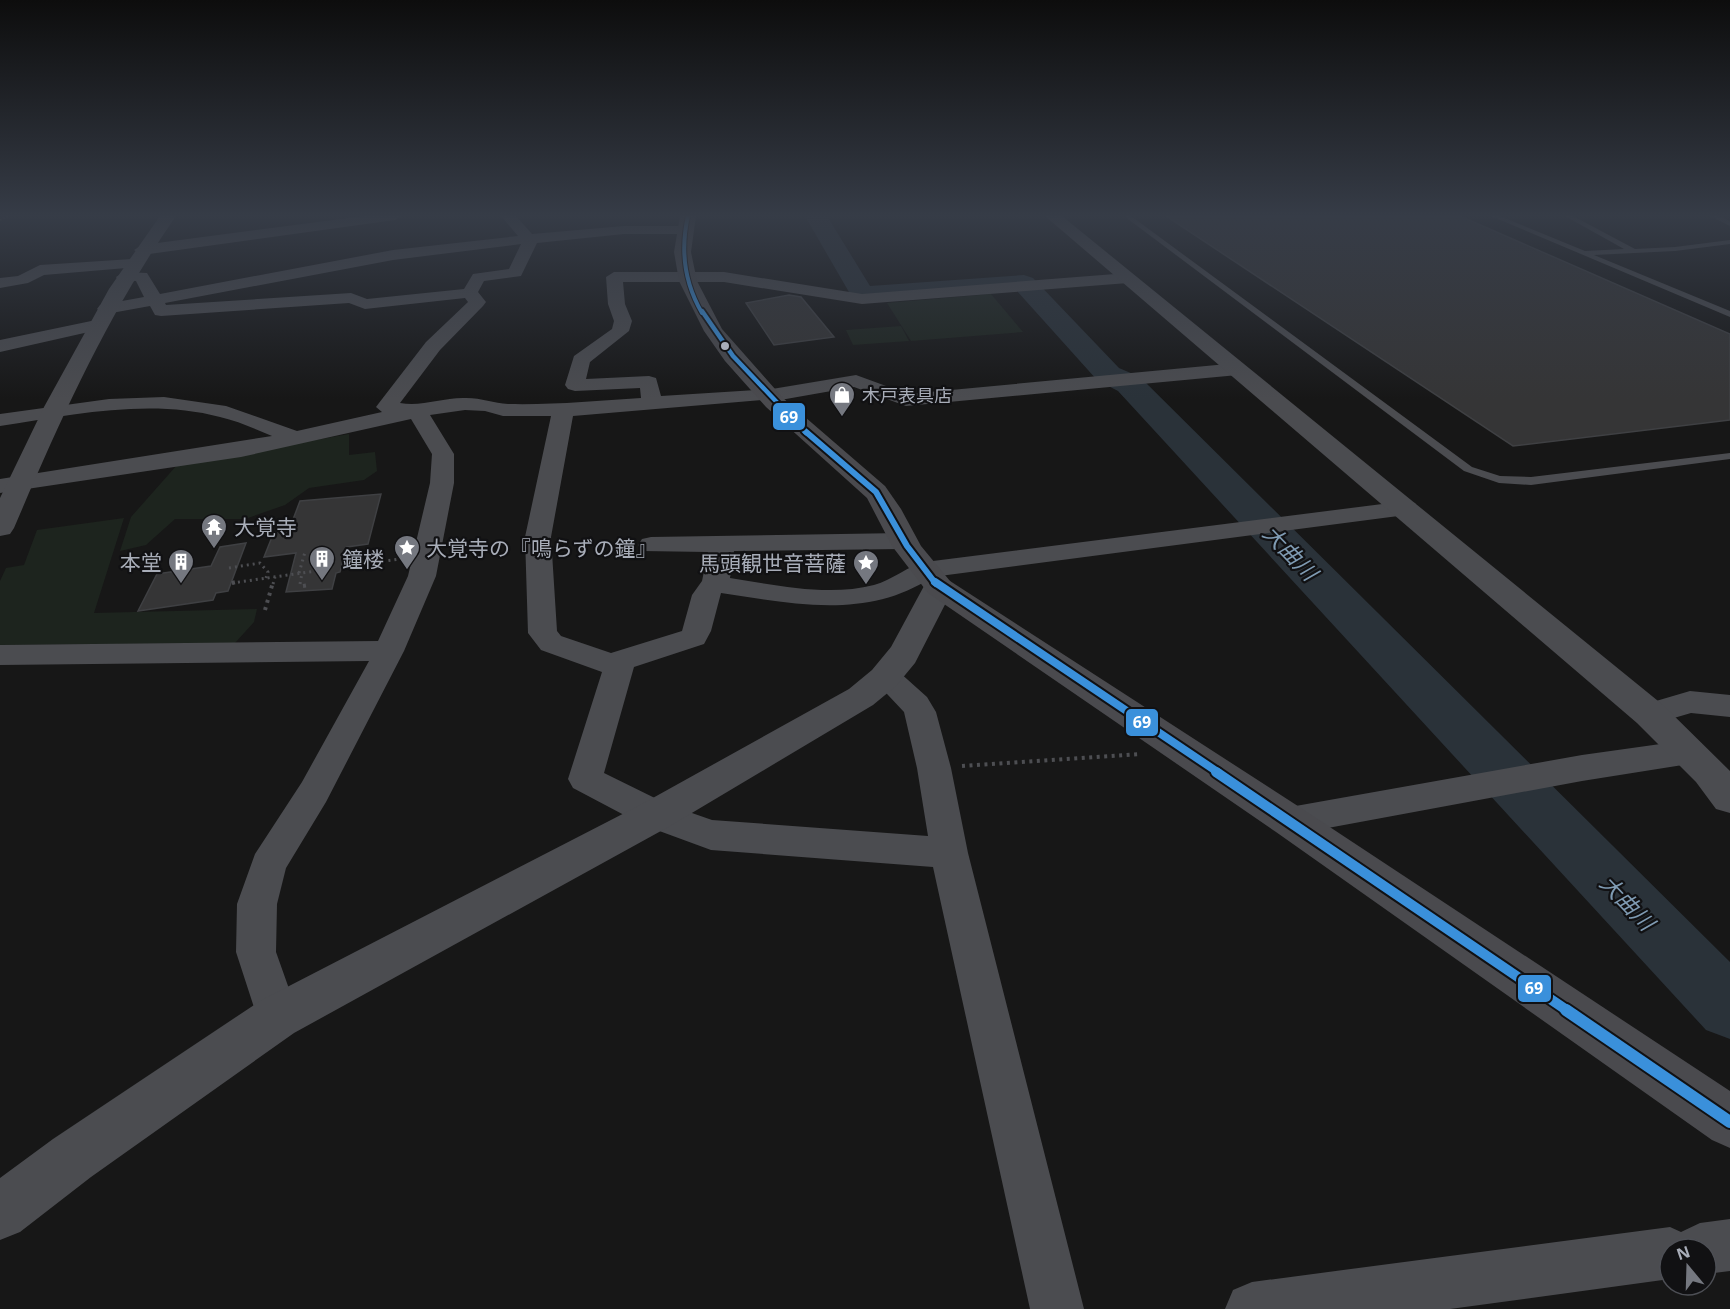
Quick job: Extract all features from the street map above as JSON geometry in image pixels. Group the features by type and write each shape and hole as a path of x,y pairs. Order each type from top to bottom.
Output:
{"main road":[{"path":"686,277 697,301 728,351 768,395 814,440 877,493 889,511 903,541 932,579 1730,1122"}],"street":[{"path":"0,284 27,277"},
{"path":"0,528 10,484 54,412 101,317 124,277"},
{"path":"142,277 161,311 351,298 365,304 469,293"},
{"path":"0,346 156,301 279,277"},
{"path":"469,293 479,277"},
{"path":"614,277 615,307 623,321 620,331 581,360 574,385 649,382 652,404"},
{"path":"725,277 862,299 1128,278 1650,714 1689,752 1730,798"},
{"path":"276,1017 256,952 257,904 268,865 314,792 389,651 422,576 442,483 443,454 418,413 386,407 433,346 477,302 469,293"},
{"path":"10,484 241,450 292,437 418,413 445,405 487,405 503,410 563,410 768,395 856,381 906,400 1238,369"},
{"path":"0,420 109,403 217,410 243,416 292,437"},
{"path":"563,410 538,537 543,633 551,643 619,667"},
{"path":"714,584 810,597 848,598 910,582 1406,508"},
{"path":"651,545 723,542 903,541"},
{"path":"723,542 714,584 708,589 698,630 694,637 623,659 585,779 656,815 711,835 949,853"},
{"path":"0,1212 72,1158 276,1017 656,815 836,713 887,678 912,640 928,600 932,579"},
{"path":"0,655 389,651"},
{"path":"887,678 916,705 920,712 934,768 949,853 1057,1309"},
{"path":"1650,714 1690,702 1730,706"},
{"path":"1290,821 1582,768 1689,752"},
{"path":"1252,1309 1658,1255"}],"lane":[{"path":"1209,277 1468,469 1499,479 1531,481 1730,456"},
{"path":"1640,277 1730,314"}],"path":[{"path":"305,552 301,585 310,585"},
{"path":"341,568 426,555"},
{"path":"229,568 260,563 268,572 266,578"},
{"path":"232,583 330,569"},
{"path":"265,610 276,577"},
{"path":"934,768 1151,753 1168,740"}],"shaded area":[{"path":"991,294 1023,332 911,341 887,303"},
{"path":"901,326 909,341 853,345 846,330"},
{"path":"349,434 349,455 375,452 377,471 364,480 309,488 285,505 245,519 175,519 146,545 120,551 131,517 177,465"},
{"path":"124,518 94,613 257,609 254,622 235,643 0,645 0,581 6,568 24,565 37,530"}],"building":[{"path":"1258,277 1600,277 1730,334 1730,420 1513,446"},
{"path":"789,295 801,297 834,337 774,345 746,303"},
{"path":"381,494 368,544 347,547 340,572 336,573 332,589 286,592 296,553 264,557 274,532 289,530 300,501"},
{"name":"本堂","path":"246,543 228,591 216,593 213,600 138,611 157,574 211,566 220,547"}],"waterway":[{"name":"大曲川","path":"852,277 862,294 1024,283 1108,374 1129,384 1730,1008"}],"transit line":[{"name":"69","path":"687,277 698,306 733,356 753,380 813,439 881,497 907,546 939,587 1290,821 1730,1122"}],"place":[{"name":"木戸表具店","path":"842,418"},
{"name":"大覚寺","path":"214,550"},
{"name":"大覚寺の『鳴らずの鐘』","path":"407,571"},
{"name":"鐘楼","path":"322,582"},
{"name":"本堂","path":"181,585"},
{"name":"馬頭観世音菩薩","path":"866,586"}]}
